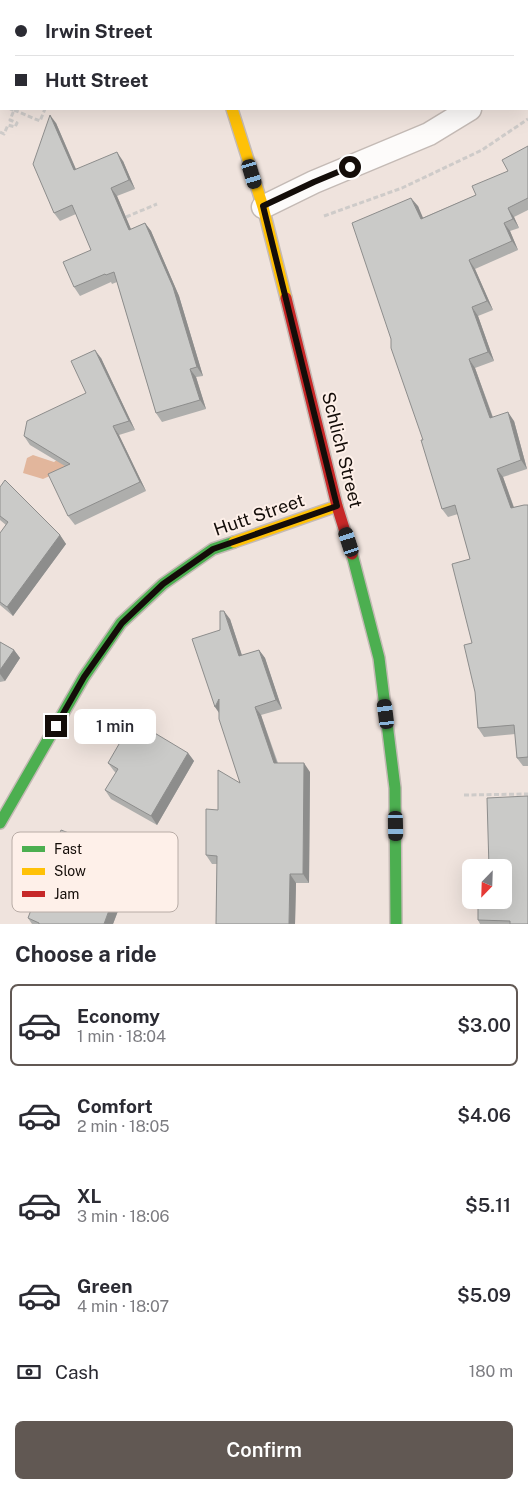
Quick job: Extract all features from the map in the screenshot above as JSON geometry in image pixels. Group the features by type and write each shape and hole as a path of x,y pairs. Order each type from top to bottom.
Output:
{"street":[{"name":"Schlich Street","path":"232,110 263,206 337,506 349,542 379,658 395,788 396,924"},
{"path":"263,206 314,182 429,134 468,110"},
{"name":"Hutt Street","path":"0,823 84,677 122,623 163,584 213,549 337,506"}],"path":[{"path":"0,132 4,134 8,125 15,127 17,123 10,120 12,110 40,121 44,110"},
{"path":"324,216 402,188 482,150 528,119"},
{"path":"126,218 157,204"},
{"path":"464,794 528,794"}],"shaded area":[{"path":"33,455 54,462 61,457 65,465 63,470 43,479 23,473 27,458"}],"building":[{"path":"50,115 74,170 117,152 129,180 111,188 129,230 145,223 173,287 197,367 190,369 200,400 156,413 114,272 74,287 63,262 91,250 72,205 54,213 33,164"},
{"path":"528,146 528,198 508,208 513,219 504,223 512,241 469,260 487,301 472,307 488,352 469,359 490,418 508,412 521,460 497,469 511,508 528,505 528,757 517,758 514,725 478,728 475,692 464,645 472,643 452,564 470,559 455,505 442,509 421,440 423,440 391,348 391,339 352,223 411,198 421,219 476,195 472,186 508,171 502,160"},
{"path":"95,350 129,421 113,426 140,482 68,516 48,474 70,464 24,436 27,421 86,393 71,361"},
{"path":"5,480 60,535 7,607 0,602 0,533 8,522 0,516 0,487"},
{"path":"220,611 224,611 239,656 259,650 276,700 255,707 274,763 304,763 303,874 290,874 289,924 216,924 217,856 206,855 206,809 218,810 218,770 240,783 219,719 219,699 215,707 192,639 220,630"},
{"path":"0,642 14,650 0,670"},
{"path":"148,729 188,753 151,816 105,790 118,769 108,763 126,732 140,741"},
{"path":"528,796 528,924 510,924 510,921 478,920 478,909 512,909 512,859 489,859 487,798"},
{"path":"30,912 108,912 104,924 39,924 28,918"}],"traffic: fast":[{"path":"0,823 84,677 121,623 163,584 213,549 234,542"},
{"path":"352,554 379,658 395,788 396,924"}],"traffic: slow":[{"path":"232,110 263,207 286,298"},
{"path":"234,542 337,506"}],"traffic: jam":[{"path":"286,298 337,506 352,554"}],"route":[{"path":"56,726 84,677 122,623 163,584 213,549 337,506 263,206 350,167"}]}
